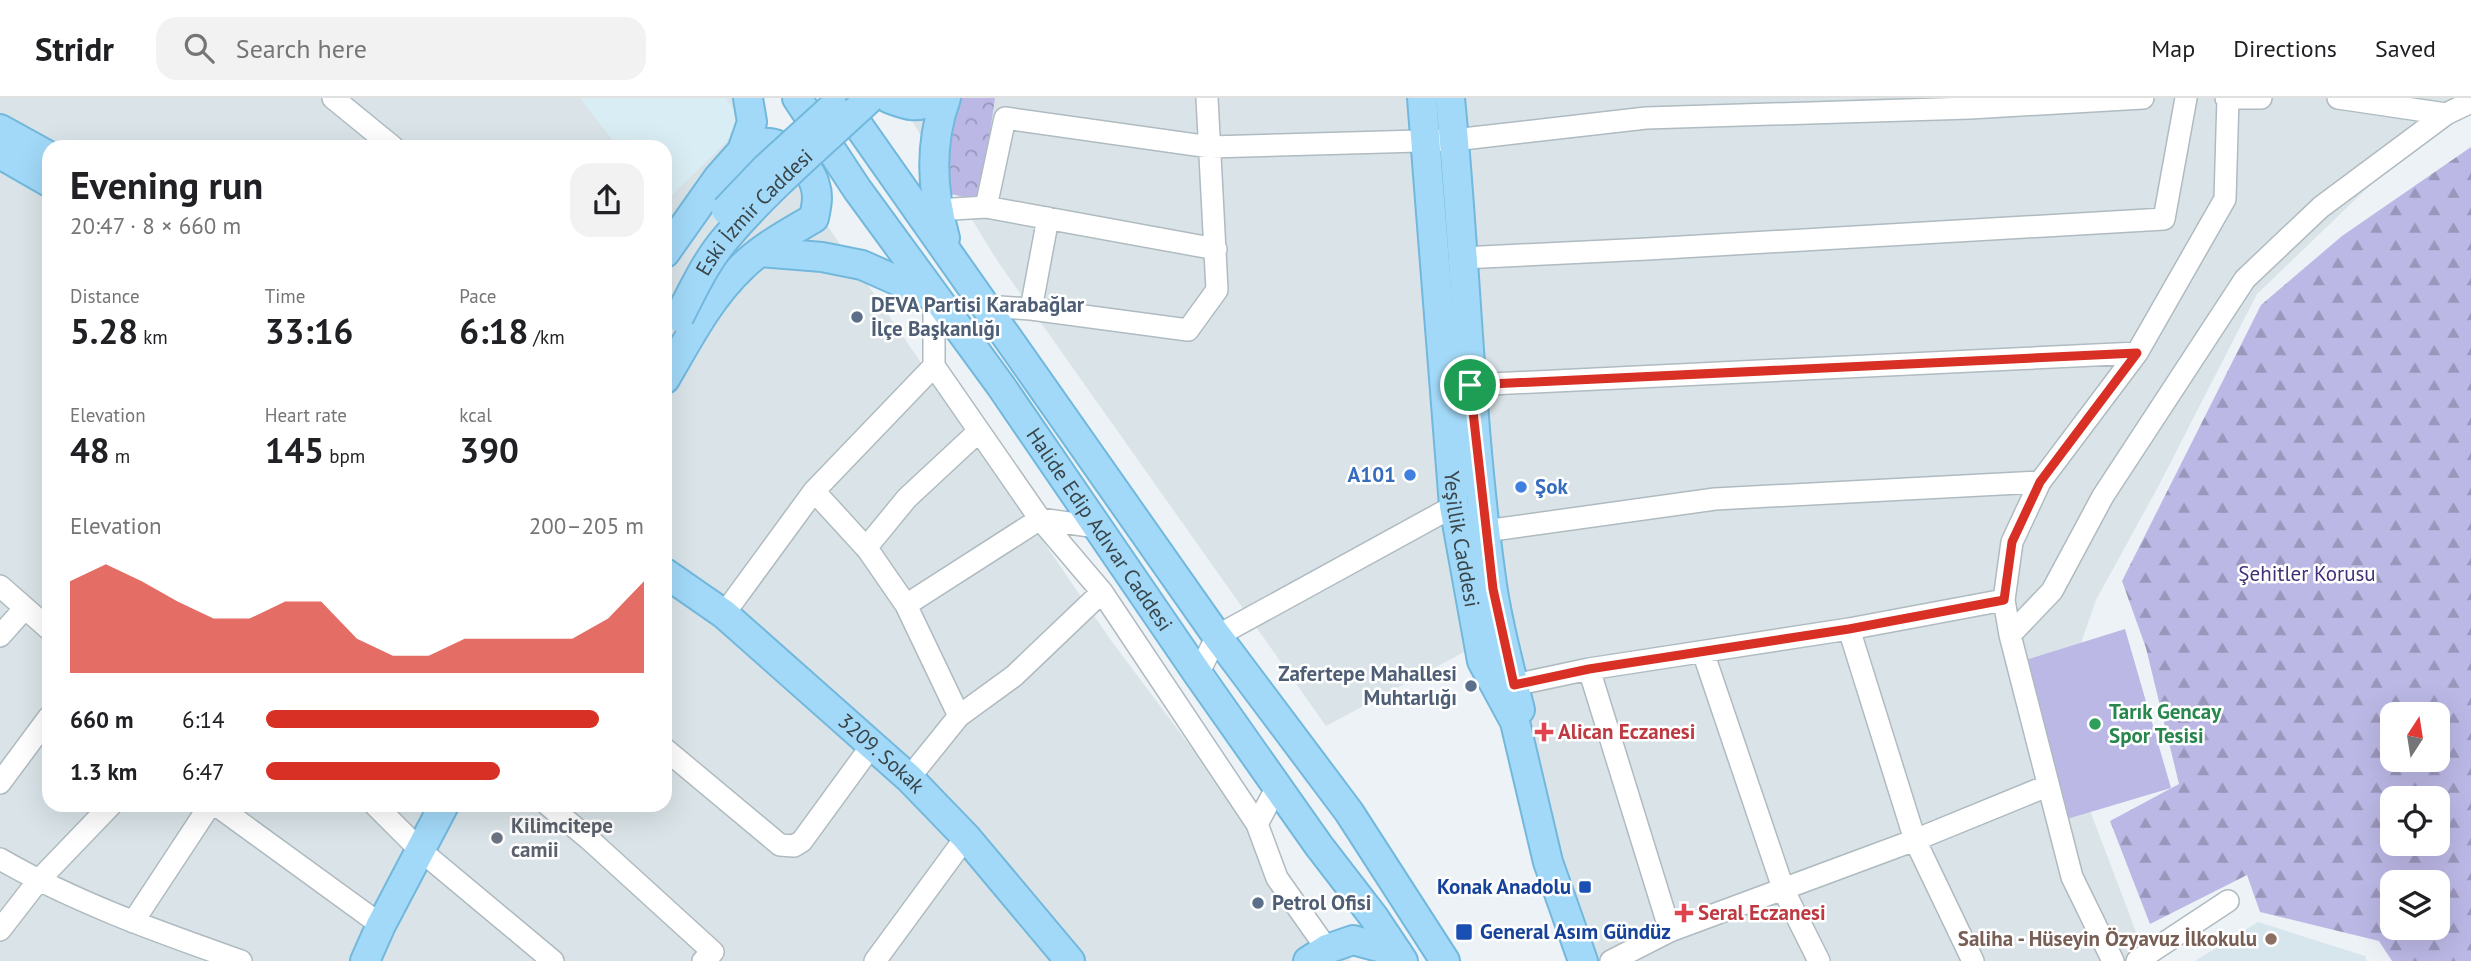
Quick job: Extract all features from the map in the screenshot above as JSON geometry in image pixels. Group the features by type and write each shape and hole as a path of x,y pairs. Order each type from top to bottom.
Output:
{"main road":[{"path":"672,243 718,178 741,151 751,122 748,98"},
{"name":"Halide Edip Adıvar Caddesi","path":"797,98 857,189 1001,386 1198,674 1400,957"},
{"name":"Halide Edip Adıvar Caddesi","path":"841,98 1217,636 1349,812 1445,961"},
{"name":"Eski İzmir Caddesi","path":"672,309 683,267 708,230 766,168 841,98"},
{"name":"Eski İzmir Caddesi","path":"672,309 701,275 724,240 753,208 870,98"},
{"path":"888,98 911,106 926,105 933,98"},
{"path":"946,98 939,117 933,159 937,210 950,254"},
{"name":"Yeşillik Caddesi","path":"1422,98 1454,506 1482,661 1515,722 1548,862 1583,961"},
{"name":"Yeşillik Caddesi","path":"1450,98 1470,385 1493,589 1542,800 1594,961"},
{"path":"0,129 42,152"},
{"path":"741,151 761,143 775,143 790,151 815,184 817,201 814,218"},
{"path":"672,368 716,296 741,267 857,189 869,174 873,146"},
{"path":"0,153 42,178"},
{"path":"760,252 822,257 862,265 934,297"},
{"path":"1454,506 1471,514 1485,531"},
{"name":"3209. Sokak","path":"672,578 724,614 909,778 966,836 1070,961"},
{"path":"365,961 440,812"},
{"path":"1318,955 1353,940 1400,957"}],"street":[{"path":"332,98 384,140"},
{"path":"985,306 1031,309 1188,330 1217,290 1207,98"},
{"path":"986,207 1005,118 1210,146 1454,141 1644,108 1970,108 2141,98"},
{"path":"1462,258 2164,219 2186,98"},
{"path":"2113,961 2071,877 2010,635 2004,600 2012,542 2040,482 2137,353 2225,199 2227,98 2260,98"},
{"path":"2338,98 2446,114"},
{"path":"2010,635 2052,591 2103,496 2245,279 2321,207 2446,114 2471,102"},
{"path":"937,210 986,207 1216,249"},
{"path":"1031,309 1048,218"},
{"path":"934,297 934,366 1040,519 1102,592 1257,824 1277,878 1318,955"},
{"path":"1470,385 2137,353"},
{"path":"724,614 814,491 934,366"},
{"path":"866,548 907,498 978,432"},
{"path":"1485,531 1715,499 2040,482"},
{"path":"814,491 866,548 906,605 959,716"},
{"path":"1198,674 1217,636 1454,506"},
{"path":"906,605 1040,519 1097,527"},
{"path":"0,586 42,623"},
{"path":"909,778 959,716 1014,676 1102,592"},
{"path":"1514,685 1589,669 1849,629 2004,600"},
{"path":"0,636 25,608"},
{"path":"1849,629 1915,840 1973,961"},
{"path":"1703,652 1784,891 1819,961"},
{"path":"1589,669 1670,932"},
{"path":"0,783 42,727"},
{"path":"672,755 780,845 787,847 802,841 872,745"},
{"path":"1611,961 1670,932 1784,891 2047,786"},
{"path":"1257,824 1277,787"},
{"path":"0,930 38,881 103,812"},
{"path":"133,922 205,812"},
{"path":"226,812 381,925"},
{"path":"382,812 420,850 553,961"},
{"path":"556,812 713,952 704,961"},
{"path":"875,961 966,836"},
{"path":"0,859 38,881 133,922 241,961"},
{"path":"2137,961 2228,901"}],"shaded area":[{"path":"0,98 740,98 1110,639 1351,961 0,961"},
{"path":"580,98 726,98 739,118 727,141 672,195 672,140 613,140"},
{"path":"898,98 2461,98 2257,294 2158,487 2096,600 2055,718 2147,961 1585,961 1492,637 1326,726 998,262"},
{"name":"Saliha - Hüseyin Özyavuz İlkokulu","path":"2258,922 2365,956 2367,961 2195,961"}],"green space":[{"path":"957,98 995,98 980,200 945,193"},
{"name":"Şehitler Korusu","path":"2471,147 2471,961 2392,961 2379,941 2260,912 2247,875 2150,924 2110,821 2179,784 2146,648 2122,581 2261,305 2342,236"},
{"name":"Tarık Gencay Spor Tesisi","path":"2125,629 2171,788 2057,822 2026,660"}],"place":[{"name":"DEVA Partisi Karabağlar İlçe Başkanlığı","path":"857,317"},
{"name":"A101","path":"1410,475"},
{"name":"Şok","path":"1521,487"},
{"name":"Zafertepe Mahallesi Muhtarlığı","path":"1471,686"},
{"name":"Tarık Gencay Spor Tesisi","path":"2095,724"},
{"name":"Alican Eczanesi","path":"1544,732"},
{"name":"Kilimcitepe camii","path":"497,838"},
{"name":"Konak Anadolu","path":"1585,887"},
{"name":"Petrol Ofisi","path":"1258,903"},
{"name":"Seral Eczanesi","path":"1684,913"},
{"name":"General Asım Gündüz","path":"1464,932"},
{"name":"Saliha - Hüseyin Özyavuz İlkokulu","path":"2271,939"}],"route":[{"path":"2137,353 2040,482 2012,542 2004,600 1849,629 1589,669 1514,685 1493,589 1470,385 2137,353"}]}
